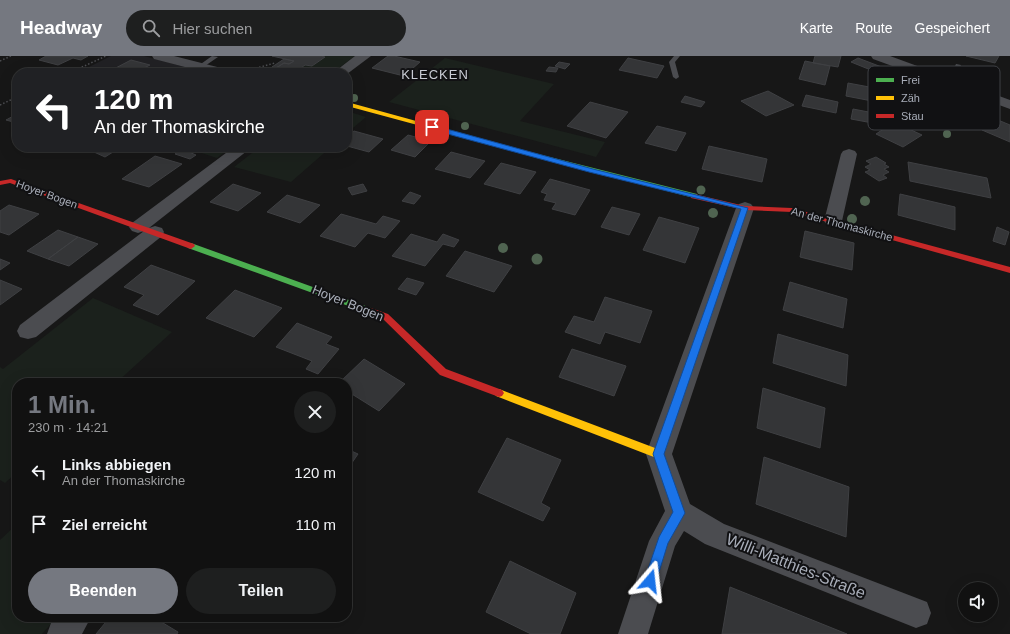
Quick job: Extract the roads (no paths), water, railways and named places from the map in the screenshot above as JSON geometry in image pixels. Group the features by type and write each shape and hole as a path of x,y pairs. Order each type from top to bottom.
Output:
{"street":[{"path":"159,56 207,66"},
{"path":"347,68 364,56"},
{"path":"878,56 905,66"},
{"path":"1000,101 1010,105"},
{"name":"An der Thomaskirche","path":"352,105 591,171 745,208 792,210 1010,270"},
{"path":"28,331 238,152"},
{"path":"833,221 849,154"},
{"name":"Hoyer Bogen","path":"0,183 11,181 385,316 443,372 658,454"},
{"path":"634,634 663,541 679,513 658,454 745,208"},
{"name":"Willi-Matthies-Straße","path":"679,513 715,534 916,613"},
{"path":"62,634 72,622"}],"lane":[{"path":"676,77 672,62 677,56"}],"district":[{"name":"KLECKEN","path":"435,74"}]}
